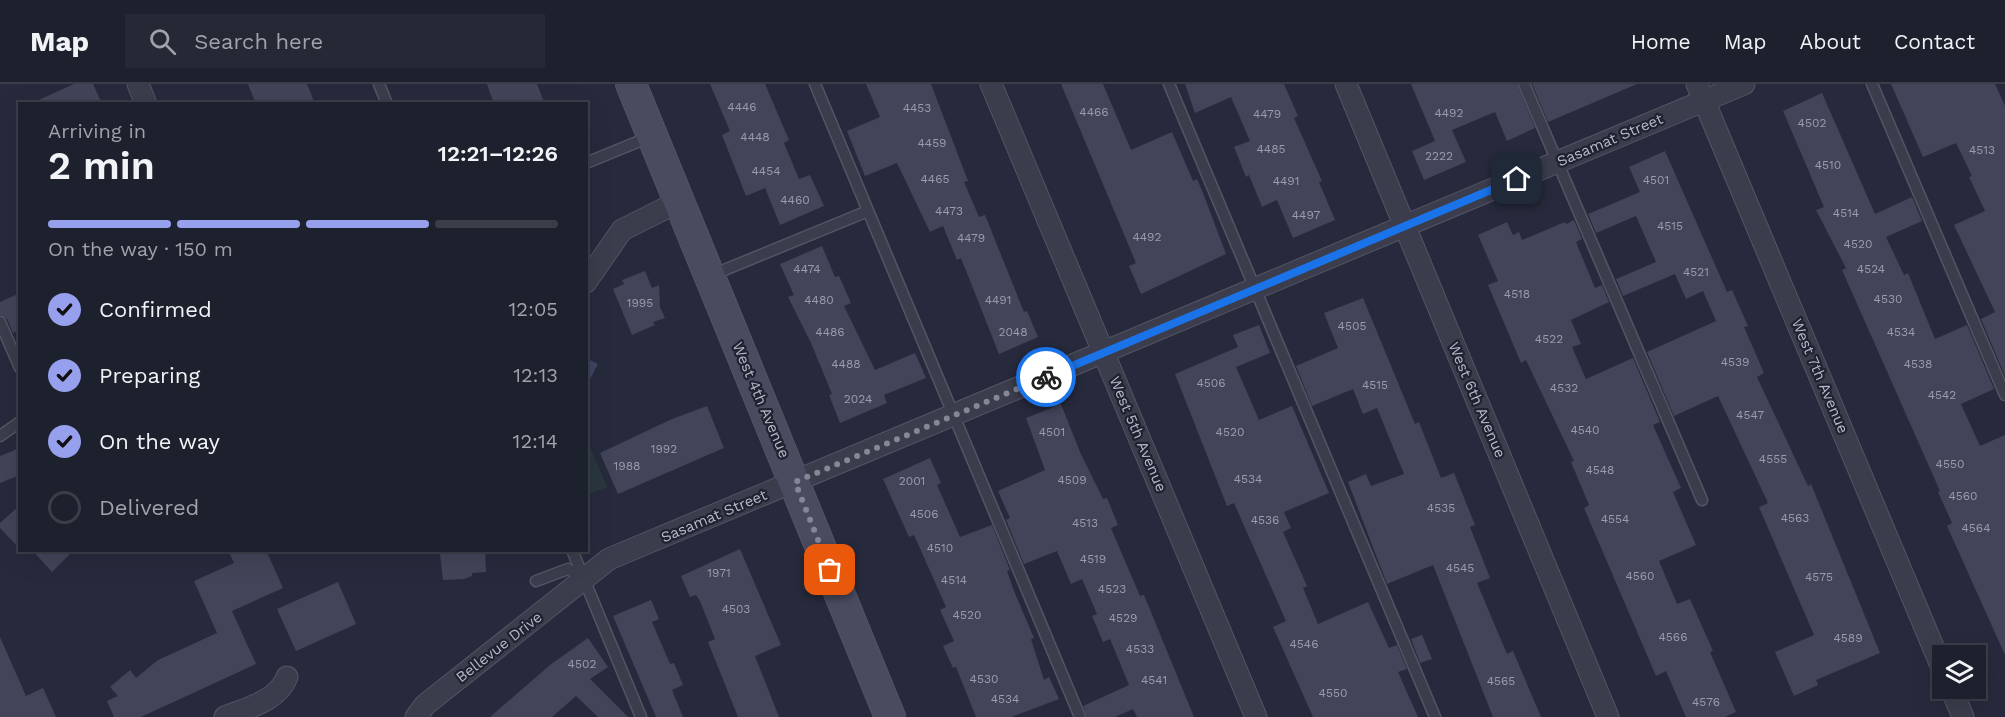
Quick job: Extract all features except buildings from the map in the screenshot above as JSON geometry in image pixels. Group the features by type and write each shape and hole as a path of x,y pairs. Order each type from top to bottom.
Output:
{"main road":[{"name":"West 4th Avenue","path":"631,84 890,717"}],"street":[{"path":"138,84 145,102"},
{"name":"West 5th Avenue","path":"992,84 1256,717"},
{"name":"West 6th Avenue","path":"1346,84 1608,717"},
{"name":"Sasamat Street","path":"583,578 609,559 1557,162 1700,92 1744,84"},
{"name":"West 7th Avenue","path":"1700,92 1932,645"},
{"path":"588,279 622,230 678,202"},
{"name":"Bellevue Drive","path":"416,717 425,705 583,578"},
{"path":"225,717 269,698 283,688 287,677"},
{"path":"1956,699 1963,717"}],"lane":[{"path":"379,84 386,102"},
{"path":"815,84 1080,717"},
{"path":"1170,84 1435,717"},
{"path":"1524,84 1702,500"},
{"path":"1872,84 2005,395"},
{"path":"588,163 652,136"},
{"path":"709,277 868,211"},
{"path":"0,322 18,363"},
{"path":"0,436 18,423"},
{"path":"573,552 641,717"},
{"path":"536,581 568,569 583,578"}],"shaded area":[{"path":"588,443 607,487 588,495"}],"water":[{"path":"588,359 598,364 588,380"}],"way so far":[{"path":"830,570 795,482 1046,377"}],"route":[{"path":"1046,377 1517,179"}]}
